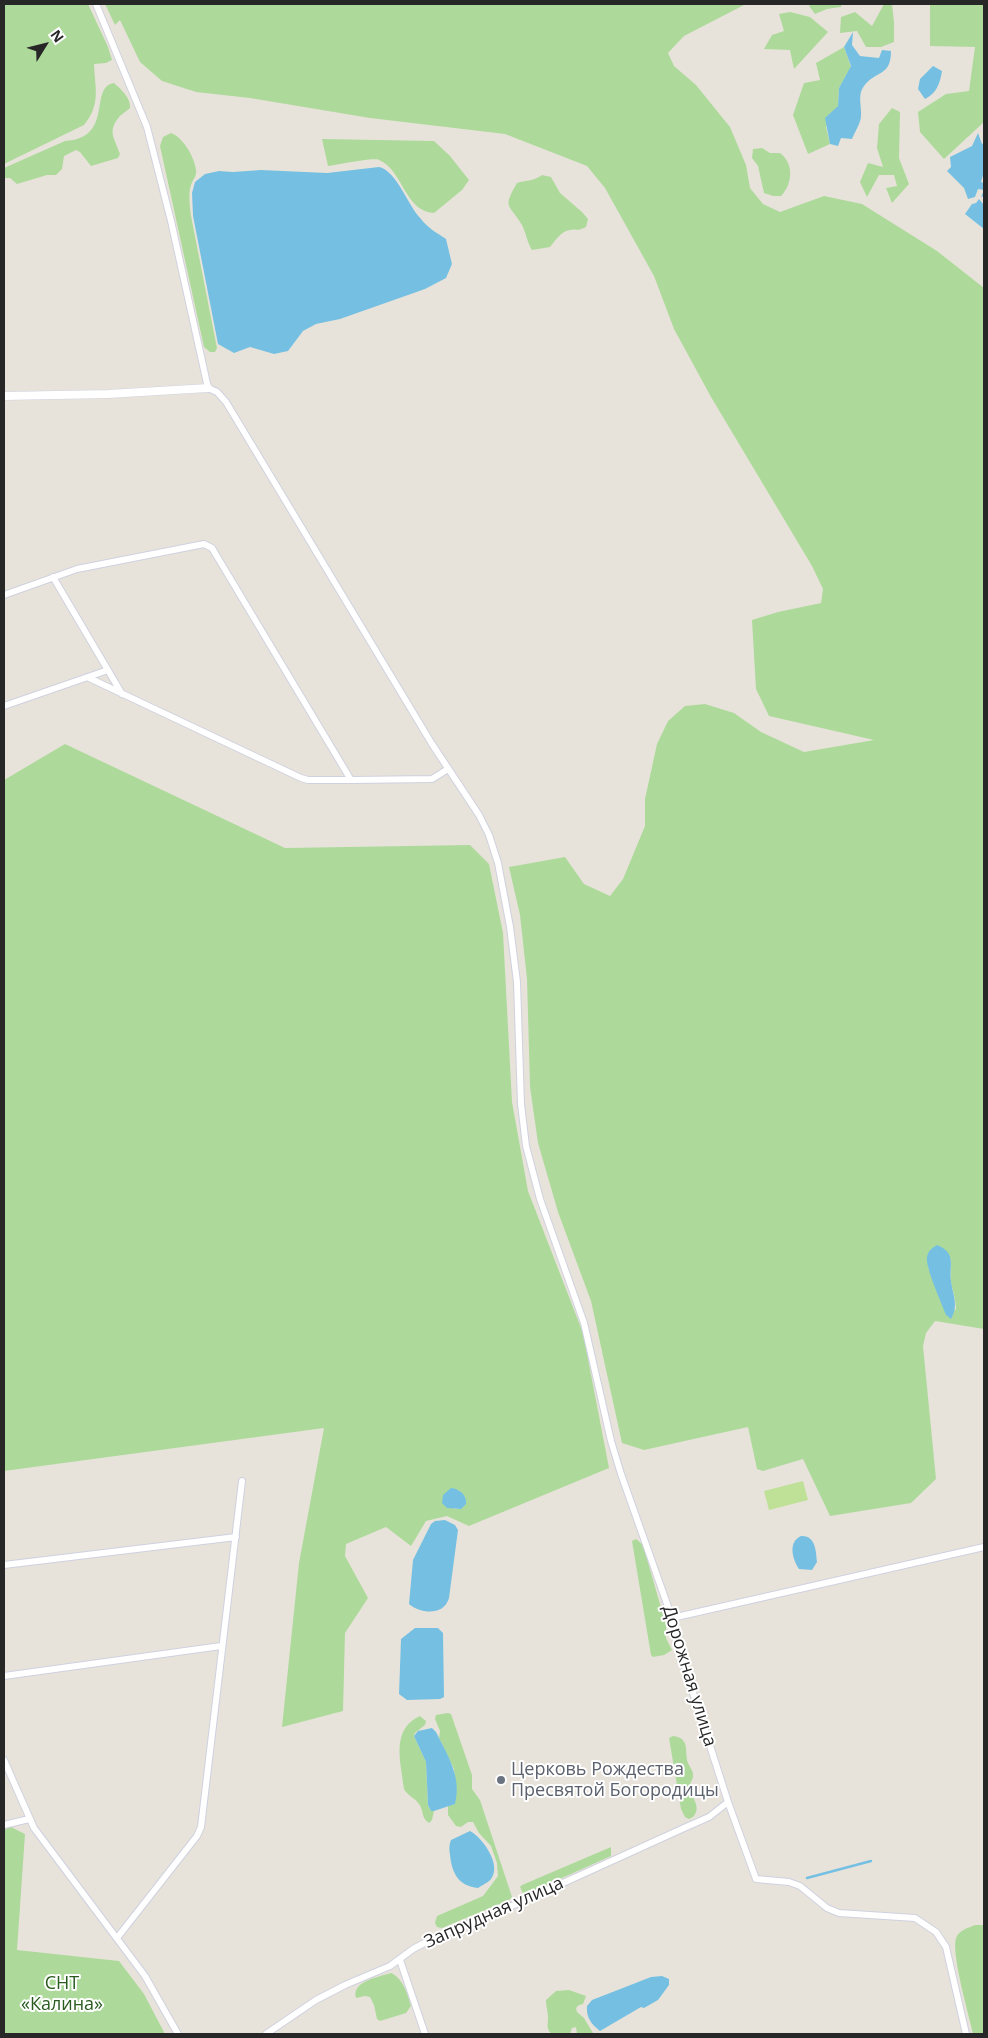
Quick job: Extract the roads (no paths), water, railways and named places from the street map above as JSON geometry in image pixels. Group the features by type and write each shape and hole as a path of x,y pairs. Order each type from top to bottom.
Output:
{"street":[{"path":"4,396 108,394 208,388 171,221 147,127 96,4"},
{"name":"Дорожная улица","path":"208,388 216,392 226,402 448,769 479,815 489,835 498,863 510,927 516,982 521,1104 526,1146 540,1199 584,1323 611,1441 621,1474 672,1618 728,1802 756,1880 789,1882 800,1886 827,1908 839,1913 915,1918 936,1932 946,1947 966,2034"},
{"path":"4,595 77,569 208,545 212,548 351,780"},
{"path":"53,577 122,694"},
{"path":"4,706 108,670"},
{"path":"87,678 308,780 432,779 448,769"},
{"path":"117,1938 197,1836 201,1827 242,1481"},
{"path":"4,1565 236,1537"},
{"path":"672,1618 984,1547"},
{"path":"4,1676 221,1646"},
{"path":"4,1760 34,1828 145,1976 178,2034"},
{"name":"Запрудная улица","path":"266,2034 316,2000 345,1984 390,1966 430,1940 519,1903 675,1832 709,1816 728,1802"},
{"path":"4,1824 29,1819"},
{"path":"400,1960 425,2034"}],"water":[{"path":"853,32 852,45 860,56 879,58 882,50 891,51 890,59 886,69 873,77 862,89 859,125 852,139 841,138 838,146 830,144 825,118 838,106 839,88 851,66 844,47"},
{"path":"933,66 942,71 940,80 935,91 925,99 918,89 920,79"},
{"path":"978,133 982,144 984,143 984,172 981,182 984,183 984,190 978,189 975,197 968,199 964,188 947,171 951,167 950,157 972,146"},
{"path":"379,167 391,175 397,182 416,213 424,222 446,239 452,264 446,278 425,289 340,319 316,324 303,331 288,351 274,354 250,347 234,353 218,344 193,216 192,193 195,182 205,174 219,171 261,170 327,173"},
{"path":"979,199 984,205 984,229 965,214 972,204 976,203"},
{"path":"937,1245 947,1252 951,1260 951,1281 955,1309 951,1319 946,1315 927,1262 928,1253"},
{"path":"451,1488 460,1491 464,1495 466,1504 461,1509 447,1508 442,1503 443,1495"},
{"path":"445,1520 455,1525 458,1530 449,1598 442,1608 432,1612 420,1610 409,1604 413,1560 431,1524 435,1521"},
{"path":"801,1536 810,1538 814,1545 817,1562 812,1570 799,1569 792,1551 794,1542"},
{"path":"415,1628 438,1628 443,1633 444,1697 440,1699 407,1700 399,1694 401,1639"},
{"path":"432,1728 436,1732 453,1767 457,1785 455,1804 434,1811 431,1811 428,1805 426,1762 414,1736 418,1731"},
{"path":"470,1831 480,1839 490,1852 494,1867 491,1879 478,1888 461,1882 451,1862 451,1840"},
{"path":"662,1976 669,1979 669,1985 658,2000 644,2008 641,2007 600,2031 594,2026 587,2014 587,2006 592,2000 651,1977"}],"waterway":[{"path":"807,1878 871,1861"}],"place":[{"name":"Церковь Рождества Пресвятой Богородицы","path":"501,1780"}],"park label":[{"name":"СНТ «Калина»","path":"62,1994"}]}
